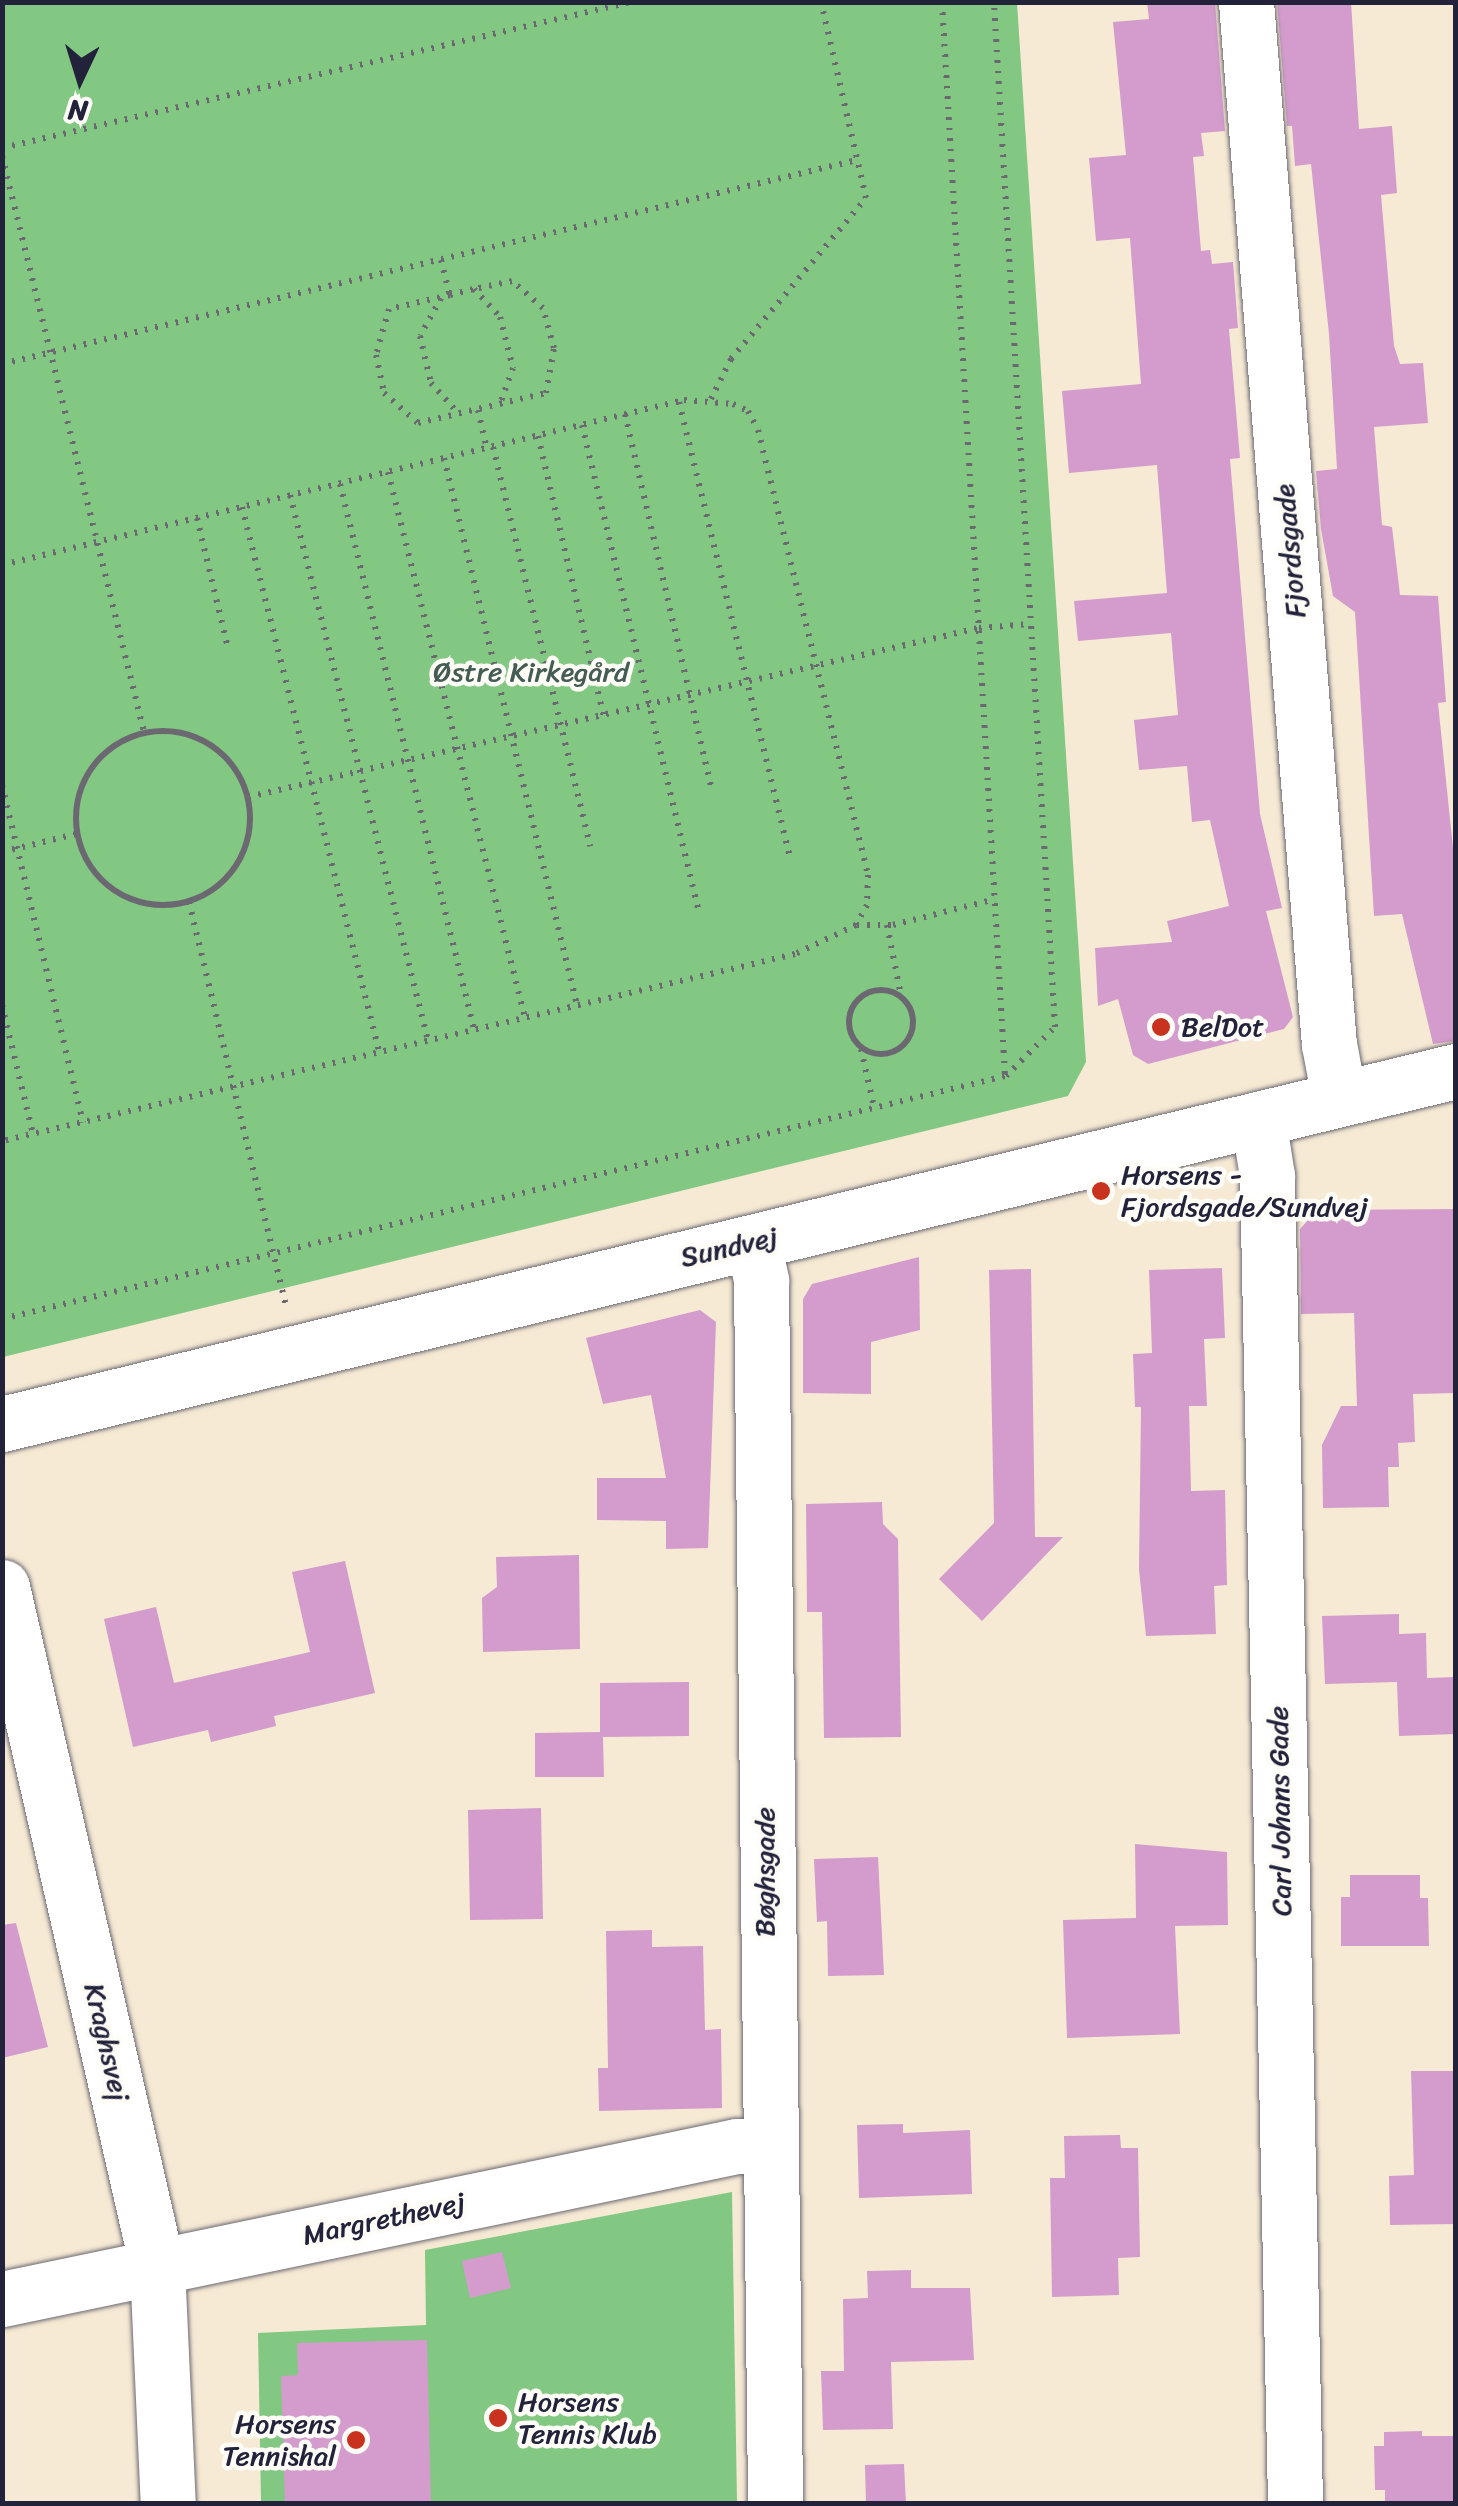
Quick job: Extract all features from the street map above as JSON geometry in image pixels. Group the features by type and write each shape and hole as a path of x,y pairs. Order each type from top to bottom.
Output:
{"street":[{"name":"Fjordsgade","path":"1246,2 1329,1044 1339,1098"},
{"name":"Sundvej","path":"2,1424 1456,1070"},
{"name":"Carl Johans Gade","path":"1258,1119 1267,1176 1295,2504"},
{"name":"Bøghsgade","path":"753,1242 761,1282 767,2146 775,2504"},
{"name":"Kraghsvej","path":"2,1587 157,2266 168,2504"},
{"name":"Margrethevej","path":"2,2299 738,2146 767,2146"}],"path":[{"path":"2,148 631,2"},
{"path":"711,399 731,359 860,212 866,198 821,2"},
{"path":"942,2 1006,1076"},
{"path":"2,1319 1006,1076 1054,1027 994,2"},
{"path":"2,156 144,732"},
{"path":"2,364 857,160"},
{"path":"441,260 446,296 420,336 431,384 459,414"},
{"path":"512,281 543,308 554,348 546,393 418,423 384,393 376,355 389,309 446,296 512,281"},
{"path":"474,290 500,317 513,368 500,404"},
{"path":"2,565 679,402 711,399 748,411 758,430 868,874 867,906 856,924"},
{"path":"679,402 790,856"},
{"path":"478,410 590,846"},
{"path":"625,414 711,786"},
{"path":"582,425 698,908"},
{"path":"538,436 604,718"},
{"path":"444,458 576,1005"},
{"path":"388,472 525,1018"},
{"path":"340,484 474,1029"},
{"path":"290,495 428,1040"},
{"path":"242,507 379,1051"},
{"path":"198,518 228,648"},
{"path":"248,797 817,670 979,628 1030,624"},
{"path":"144,732 178,732 209,743 234,766 248,797 250,830 239,861 218,886 189,902 152,906 117,894 90,868 76,834 76,800 90,769 113,745 144,732"},
{"path":"2,785 83,1122"},
{"path":"2,852 76,834"},
{"path":"2,1142 795,954 856,924 887,925 995,899"},
{"path":"189,902 295,1351"},
{"path":"861,1047 888,1054 910,1036 913,1022 900,996 887,925"},
{"path":"874,1107 861,1047 848,1022 851,1008 873,990 900,996"},
{"path":"2,1005 33,1134"}],"green space":[{"name":"Østre Kirkegård","path":"2,3 1017,3 1086,1062 1068,1096 3,1357"},
{"name":"Horsens Tennis Klub","path":"732,2192 737,2503 261,2503 258,2333 426,2325 425,2250"}],"building":[{"path":"1147,2 1215,2 1225,131 1201,133 1204,156 1193,157 1201,251 1210,250 1212,264 1233,262 1238,328 1229,329 1240,458 1230,459 1260,814 1282,908 1266,911 1293,1017 1284,1029 1148,1064 1133,1055 1118,999 1098,1006 1095,948 1172,942 1167,921 1229,906 1210,820 1192,822 1187,766 1139,770 1134,720 1178,715 1171,633 1078,641 1074,601 1167,593 1157,465 1069,473 1062,391 1141,384 1130,238 1096,241 1089,158 1126,155 1113,22 1149,19"},
{"path":"1277,2 1351,2 1359,129 1392,126 1397,193 1381,195 1394,346 1400,364 1423,363 1428,423 1374,427 1382,525 1392,527 1400,595 1438,596 1446,702 1438,703 1456,877 1456,1041 1433,1044 1402,914 1374,916 1355,612 1333,596 1316,471 1337,469 1329,334 1311,164 1295,166 1292,126 1287,126"},
{"path":"1456,1209 1456,1393 1413,1394 1415,1442 1398,1443 1399,1467 1388,1467 1389,1507 1323,1508 1322,1445 1341,1406 1357,1406 1354,1313 1301,1314 1300,1229 1317,1210"},
{"path":"919,1257 920,1330 871,1342 871,1394 803,1393 803,1299 812,1284"},
{"path":"1222,1268 1225,1338 1204,1339 1207,1406 1189,1406 1191,1491 1225,1490 1227,1585 1214,1586 1216,1634 1146,1636 1139,1570 1141,1407 1135,1407 1133,1354 1152,1353 1149,1270"},
{"path":"1031,1269 1035,1537 1063,1537 982,1621 939,1579 994,1523 989,1270"},
{"path":"700,1310 716,1322 708,1548 666,1549 666,1521 597,1520 597,1478 666,1478 651,1395 603,1404 586,1338"},
{"path":"882,1502 883,1524 898,1539 901,1737 824,1738 822,1612 807,1612 806,1504"},
{"path":"579,1555 580,1649 483,1652 482,1598 497,1587 496,1557"},
{"path":"345,1561 375,1693 274,1716 276,1726 211,1742 208,1730 133,1747 104,1619 156,1607 174,1683 310,1652 292,1572"},
{"path":"1399,1614 1399,1634 1426,1633 1427,1678 1456,1677 1456,1734 1399,1736 1397,1682 1325,1684 1322,1616"},
{"path":"689,1682 689,1736 603,1737 604,1777 535,1777 535,1733 600,1732 600,1683"},
{"path":"541,1808 543,1919 470,1920 468,1810"},
{"path":"1135,1844 1227,1852 1228,1925 1175,1926 1180,2034 1067,2038 1063,1920 1136,1918"},
{"path":"878,1857 884,1975 828,1976 827,1921 817,1922 814,1859"},
{"path":"1350,1875 1420,1875 1420,1898 1428,1898 1429,1946 1341,1946 1341,1897 1350,1897"},
{"path":"16,1923 48,2047 2,2058 2,1925"},
{"path":"652,1930 652,1947 703,1946 705,2030 721,2029 722,2108 599,2111 598,2068 608,2068 606,1931"},
{"path":"1411,2071 1456,2071 1456,2224 1390,2225 1389,2176 1414,2175"},
{"path":"903,2124 903,2133 970,2130 972,2194 859,2198 857,2125"},
{"path":"1120,2135 1121,2148 1138,2148 1140,2257 1118,2258 1119,2295 1052,2297 1050,2178 1065,2178 1064,2136"},
{"path":"502,2252 511,2288 470,2298 462,2261"},
{"path":"911,2270 911,2288 970,2288 974,2360 891,2362 893,2429 823,2430 821,2371 844,2371 843,2299 868,2298 867,2271"},
{"name":"Horsens Tennishal","path":"427,2340 431,2504 285,2504 281,2376 298,2375 297,2343"},
{"path":"1422,2431 1422,2436 1456,2436 1456,2504 1385,2504 1385,2490 1375,2490 1374,2446 1384,2446 1384,2432"},
{"path":"904,2464 906,2504 866,2504 865,2465"}],"place":[{"name":"BelDot","path":"1161,1027"},
{"name":"Horsens - Fjordsgade/Sundvej","path":"1101,1191"},
{"name":"Horsens Tennis Klub","path":"498,2418"},
{"name":"Horsens Tennishal","path":"356,2440"}]}
